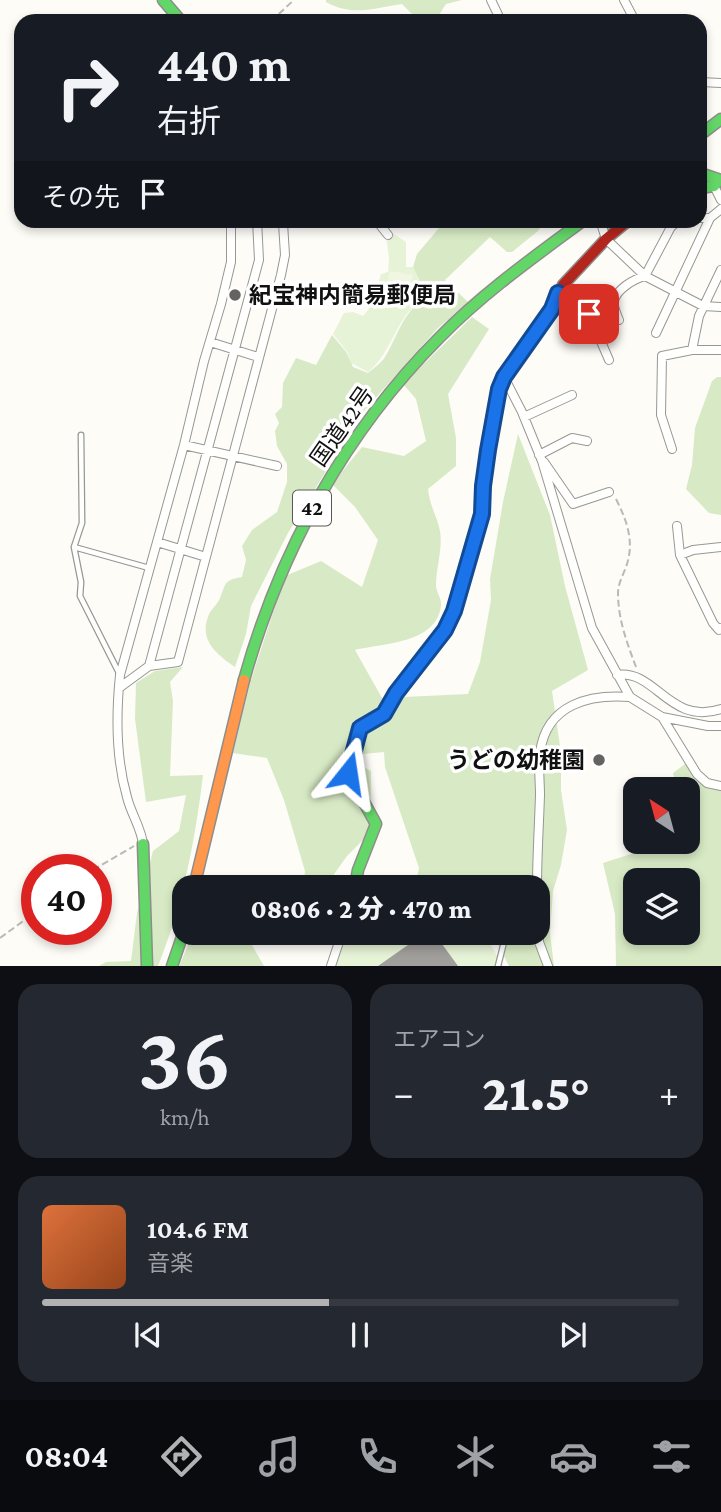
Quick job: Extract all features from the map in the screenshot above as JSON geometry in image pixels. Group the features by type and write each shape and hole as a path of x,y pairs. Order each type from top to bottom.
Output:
{"main road":[{"path":"163,0 175,14"},
{"path":"707,130 721,119"},
{"name":"国道42号","path":"197,875 258,635 284,566 311,510 341,460 410,369 441,336 499,285 574,228"},
{"path":"357,875 376,824 348,773 360,728 384,714 396,693 445,630 454,611 482,514 488,450 499,389 504,377 552,309 563,285 619,228"},
{"path":"143,844 147,966"},
{"path":"172,966 179,945"}],"street":[{"path":"718,182 721,200"},
{"path":"707,224 721,209"},
{"path":"143,844 142,834 127,798 123,776 120,676 231,262 231,228"},
{"path":"149,666 260,260 258,228"},
{"path":"119,688 149,666 178,662 285,255 283,228"},
{"path":"382,228 388,235"},
{"path":"603,228 606,239 645,276 703,306 721,307"},
{"path":"618,320 613,304 616,297 633,280 645,276 670,228"},
{"path":"656,333 705,228"},
{"path":"692,350 703,306 721,270"},
{"path":"558,293 589,314 609,360"},
{"path":"210,342 258,357"},
{"path":"672,449 661,415 662,356 692,350 721,350"},
{"path":"504,377 540,458 592,628 630,697"},
{"path":"524,417 572,395"},
{"path":"540,458 572,438 587,441"},
{"path":"184,445 277,466"},
{"path":"540,458 573,504 611,492"},
{"path":"677,526 680,555 713,622 721,628"},
{"path":"157,542 206,557"},
{"path":"680,555 693,550 721,547"},
{"path":"617,675 629,673 639,678 675,706 707,714 721,709"},
{"path":"537,875 540,751 555,717 579,702 608,695 630,697 662,717 721,726"},
{"path":"662,717 697,774 707,783 721,786"},
{"path":"331,966 338,945"},
{"path":"541,945 548,966"}],"lane":[{"path":"81,435 82,523 74,547 81,582 80,596 120,676"},
{"path":"74,547 150,568"},
{"path":"498,966 503,945"}],"path":[{"path":"279,14 294,0"},
{"path":"611,492 628,522 631,541 628,563 618,590 620,622 639,678"},
{"path":"112,858 131,846 143,844"},
{"path":"0,938 21,923"}],"green space":[{"path":"462,0 446,4 440,14 412,14 402,4 355,10 336,7 326,2"},
{"path":"439,228 540,228 512,252 507,252 490,237 445,280 468,302 437,329 362,413 288,533 251,606 246,634 235,667 212,646 208,640 206,626 209,614 219,601 226,583 242,577 246,560 242,546 252,530 277,512 287,482 287,464 277,446 275,431 279,423 275,414 282,407 283,383 296,358 316,365 332,335 347,353 353,367 368,373 377,365 385,357 412,309 427,297 413,267 417,254"},
{"path":"392,233 406,242 406,267 413,267 426,297 416,304 401,322 384,354 368,372 351,363 348,353 333,334 344,313 353,312 363,316 372,305 381,274 388,272 386,236"},
{"path":"390,271 413,275 408,304 383,300"},
{"path":"472,317 489,329 448,394 456,438 456,466 428,489 441,538 436,585 441,606 437,619 419,635 407,640 355,650 382,698 468,694 480,662 491,600 490,579 518,434 550,515 565,586 588,670 552,691 561,753 561,790 567,830 553,891 550,933 550,875 418,875 419,868 385,767 384,752 363,754 363,767 371,771 370,833 347,856 334,875 305,875 284,800 267,758 233,753 250,683 285,576 321,561 362,587 378,540 355,507 332,484 362,447 404,456 426,441 416,399 403,384"},
{"path":"721,377 721,515 709,513 686,489 692,465 695,428 712,381"},
{"path":"183,667 170,682 173,701 170,776 203,775 192,848 186,875 172,875 172,926 158,966 99,966 106,962 131,961 137,913 153,851 179,831 186,795 146,802 135,719 136,683 155,671"},
{"path":"689,761 697,774 721,786 721,966 616,966 615,914 603,863 631,854 700,854 700,777 674,777 673,773"},
{"path":"550,933 554,966 509,966 498,945 550,945"},
{"path":"188,945 252,945 264,966 179,966"},
{"path":"338,945 491,945 503,966 334,966"}],"building":[{"path":"408,945 443,945 458,966 378,966"}],"traffic: fast":[{"path":"163,0 175,14"},
{"path":"707,130 721,119"},
{"path":"707,175 721,180"},
{"path":"707,187 714,186 719,180"},
{"path":"244,680 276,585 297,540 346,453 374,413 456,321 509,276 573,228"},
{"path":"357,875 376,824 348,773 360,728 384,714 396,693 445,630 454,611 482,514 487,459"},
{"path":"143,844 147,966"},
{"path":"172,966 179,945"}],"traffic: slow":[{"path":"197,875 244,680"}],"traffic: jam":[{"path":"487,459 499,389 504,377 552,309 563,285 619,228"}],"place":[{"name":"紀宝神内簡易郵便局","path":"235,295"},
{"name":"うどの幼稚園","path":"599,760"}],"route":[{"path":"348,773 360,728 384,714 396,693 445,630 454,611 482,514 488,450 499,389 504,377 552,309 558,293 589,314"}]}
